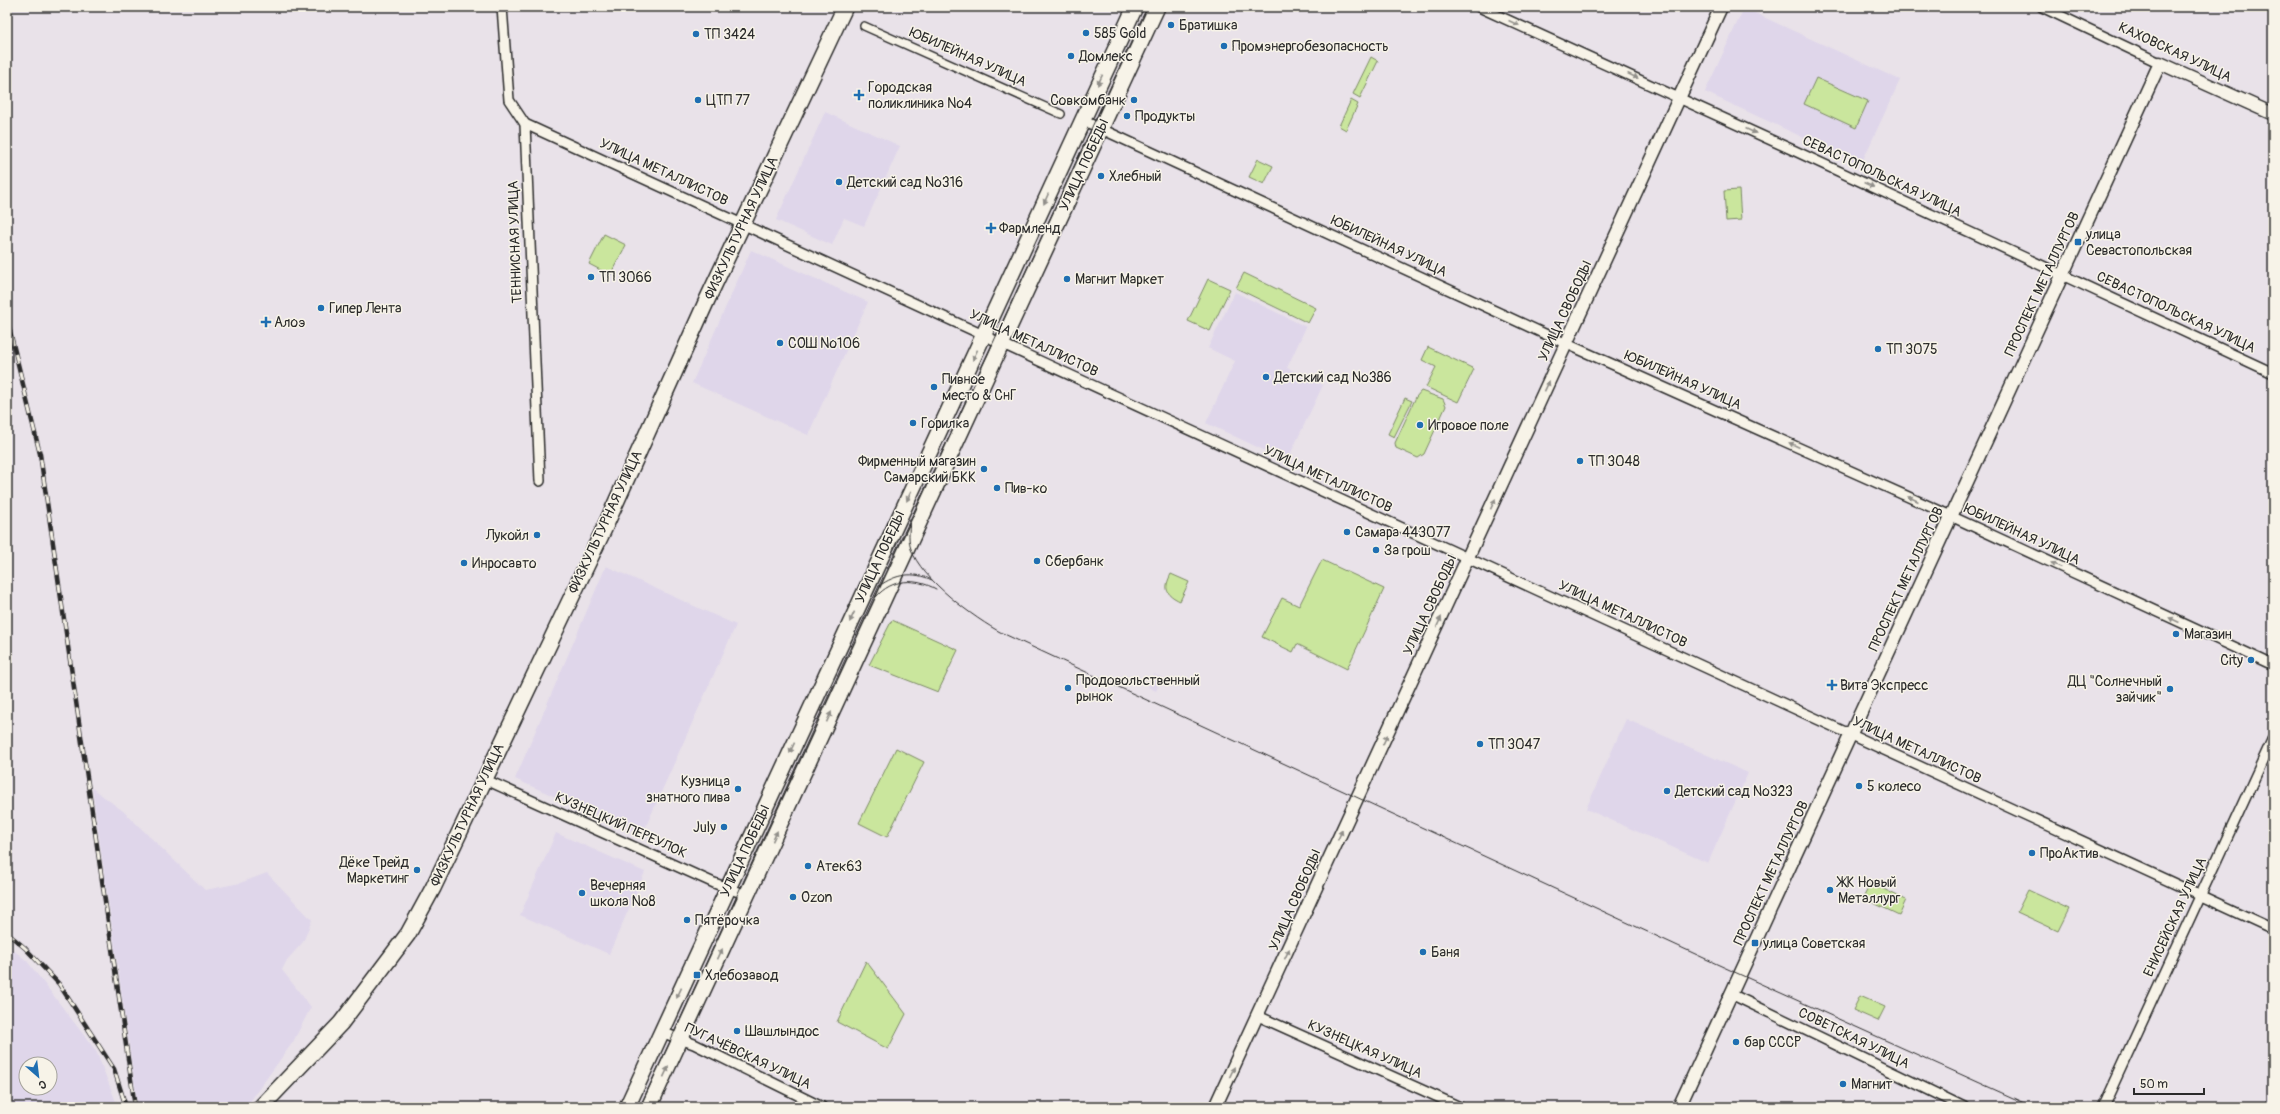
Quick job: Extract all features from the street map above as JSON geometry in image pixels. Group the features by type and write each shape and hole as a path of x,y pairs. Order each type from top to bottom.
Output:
{"main road":[{"name":"ФИЗКУЛЬТУРНАЯ УЛИЦА","path":"261,1107 341,1023 408,934 433,888 604,529 707,300 744,225 845,7"},
{"name":"УЛИЦА ПОБЕДЫ","path":"627,1107 1135,7"},
{"name":"УЛИЦА ПОБЕДЫ","path":"649,1107 1157,7"}],"street":[{"name":"ТЕННИСНАЯ УЛИЦА","path":"502,7 510,100 525,124 540,481"},
{"name":"СЕВАСТОПОЛЬСКАЯ УЛИЦА","path":"1479,7 2273,373"},
{"name":"УЛИЦА СВОБОДЫ","path":"1215,1107 1721,7"},
{"name":"КАХОВСКАЯ УЛИЦА","path":"2042,7 2160,63 2273,114"},
{"name":"ЮБИЛЕЙНАЯ УЛИЦА","path":"864,26 1061,114"},
{"name":"ПРОСПЕКТ МЕТАЛЛУРГОВ","path":"1679,1107 2160,63"},
{"name":"ЮБИЛЕЙНАЯ УЛИЦА","path":"1082,120 1101,127 1567,344 1952,516 2273,665"},
{"name":"УЛИЦА МЕТАЛЛИСТОВ","path":"525,124 2273,929"},
{"name":"ЕНИСЕЙСКАЯ УЛИЦА","path":"2103,1107 2273,738"},
{"name":"КУЗНЕЦКИЙ ПЕРЕУЛОК","path":"484,779 728,888 747,895"},
{"name":"СОВЕТСКАЯ УЛИЦА","path":"1731,994 1964,1107"},
{"name":"КУЗНЕЦКАЯ УЛИЦА","path":"1258,1016 1460,1107"},
{"name":"ПУГАЧЁВСКАЯ УЛИЦА","path":"661,1032 694,1044 822,1107"}],"shaded area":[{"path":"1744,8 1900,80 1861,164 1705,92"},
{"name":"Детский сад №316","path":"825,112 900,146 864,226 844,218 832,245 776,220"},
{"name":"СОШ №106","path":"751,250 868,302 808,435 692,383"},
{"name":"Детский сад №386","path":"1235,292 1306,327 1287,368 1323,385 1287,461 1206,423 1235,361 1208,348"},
{"path":"606,566 736,625 642,835 515,779"},
{"path":"1154,674 1162,678 1156,691 1148,687"},
{"name":"Детский сад №323","path":"1626,719 1748,773 1708,863 1586,809"},
{"path":"92,788 123,811 205,890 240,883 267,873 312,920 303,942 287,960 282,970 311,1007 293,1042 246,1107 138,1107"},
{"name":"Вечерняя школа №8","path":"556,833 645,872 609,954 520,915"},
{"path":"7,945 27,961 96,1051 118,1107 7,1107"}],"green space":[{"path":"1371,57 1378,61 1360,98 1353,94"},
{"path":"1816,78 1868,101 1856,128 1804,104"},
{"path":"1351,100 1358,104 1346,130 1339,126"},
{"path":"1258,159 1273,166 1264,184 1249,177"},
{"path":"1739,190 1741,220 1726,221 1724,191"},
{"path":"604,234 626,245 610,275 589,264"},
{"path":"1244,273 1316,308 1308,323 1236,288"},
{"path":"1208,279 1230,289 1210,331 1188,321"},
{"path":"1428,347 1474,369 1458,402 1426,387 1436,367 1422,360"},
{"name":"Игровое поле","path":"1421,391 1443,399 1446,406 1424,454 1418,458 1396,448 1395,443 1416,397"},
{"path":"1405,398 1412,401 1394,437 1388,434"},
{"path":"1322,560 1384,589 1347,669 1297,644 1293,652 1262,637 1282,598 1299,606"},
{"path":"1171,574 1189,582 1180,601 1171,596 1167,590 1167,583"},
{"path":"892,620 958,650 938,692 869,665"},
{"path":"896,748 924,762 887,837 859,823"},
{"path":"1871,883 1906,900 1899,915 1863,898"},
{"path":"2028,890 2069,909 2058,931 2017,912"},
{"path":"866,961 906,1014 888,1049 837,1022"},
{"path":"1860,996 1885,1007 1878,1021 1853,1010"}],"tram line":[{"path":"640,1107 1147,7"},
{"path":"910,522 910,546 917,561 926,573 950,597 978,618 1002,633 1719,965 2033,1107"},
{"path":"879,586 898,576 905,575 918,575 932,580"},
{"path":"876,597 889,586 904,582 920,583 936,589"}],"railway":[{"path":"7,319 40,454 135,1107"},
{"path":"7,933 25,948 59,984 114,1069 126,1107"}],"place":[{"name":"Братишка","path":"1171,25"},
{"name":"585 Gold","path":"1086,33"},
{"name":"ТП 3424","path":"696,34"},
{"name":"Промэнергобезопасность","path":"1224,46"},
{"name":"Домлекс","path":"1071,56"},
{"name":"Городская поликлиника №4","path":"859,95"},
{"name":"ЦТП 77","path":"698,100"},
{"name":"Совкомбанк","path":"1134,100"},
{"name":"Продукты","path":"1127,116"},
{"name":"Хлебный","path":"1101,176"},
{"name":"Детский сад №316","path":"839,182"},
{"name":"Фармленд","path":"991,228"},
{"name":"улица Севастопольская","path":"2078,242"},
{"name":"ТП 3066","path":"591,277"},
{"name":"Магнит Маркет","path":"1067,279"},
{"name":"Гипер Лента","path":"321,308"},
{"name":"Алоэ","path":"266,322"},
{"name":"СОШ №106","path":"780,343"},
{"name":"ТП 3075","path":"1878,349"},
{"name":"Детский сад №386","path":"1266,377"},
{"name":"Пивное место & СнГ","path":"934,387"},
{"name":"Горилка","path":"913,423"},
{"name":"Игровое поле","path":"1420,425"},
{"name":"ТП 3048","path":"1580,461"},
{"name":"Фирменный магазин Самарский БКК","path":"984,469"},
{"name":"Пив-ко","path":"997,488"},
{"name":"Самара 443077","path":"1347,532"},
{"name":"Лукойл","path":"537,535"},
{"name":"За грош","path":"1376,550"},
{"name":"Сбербанк","path":"1037,561"},
{"name":"Инросавто","path":"464,563"},
{"name":"Магазин","path":"2176,634"},
{"name":"City","path":"2251,660"},
{"name":"Вита Экспресс","path":"1832,685"},
{"name":"Продовольственный рынок","path":"1068,688"},
{"name":"ДЦ \"Солнечный зайчик\"","path":"2170,689"},
{"name":"ТП 3047","path":"1480,744"},
{"name":"5 колесо","path":"1859,786"},
{"name":"Кузница знатного пива","path":"738,789"},
{"name":"Детский сад №323","path":"1667,791"},
{"name":"July","path":"724,827"},
{"name":"ПроАктив","path":"2032,853"},
{"name":"Атек63","path":"808,866"},
{"name":"Дёке Трейд Маркетинг","path":"417,870"},
{"name":"ЖК Новый Металлург","path":"1830,890"},
{"name":"Вечерняя школа №8","path":"582,893"},
{"name":"Ozon","path":"793,897"},
{"name":"Пятёрочка","path":"687,920"},
{"name":"улица Советская","path":"1755,943"},
{"name":"Баня","path":"1423,952"},
{"name":"Хлебозавод","path":"697,975"},
{"name":"Шашлындос","path":"737,1031"},
{"name":"бар СССР","path":"1736,1042"},
{"name":"Магнит","path":"1843,1084"}]}
